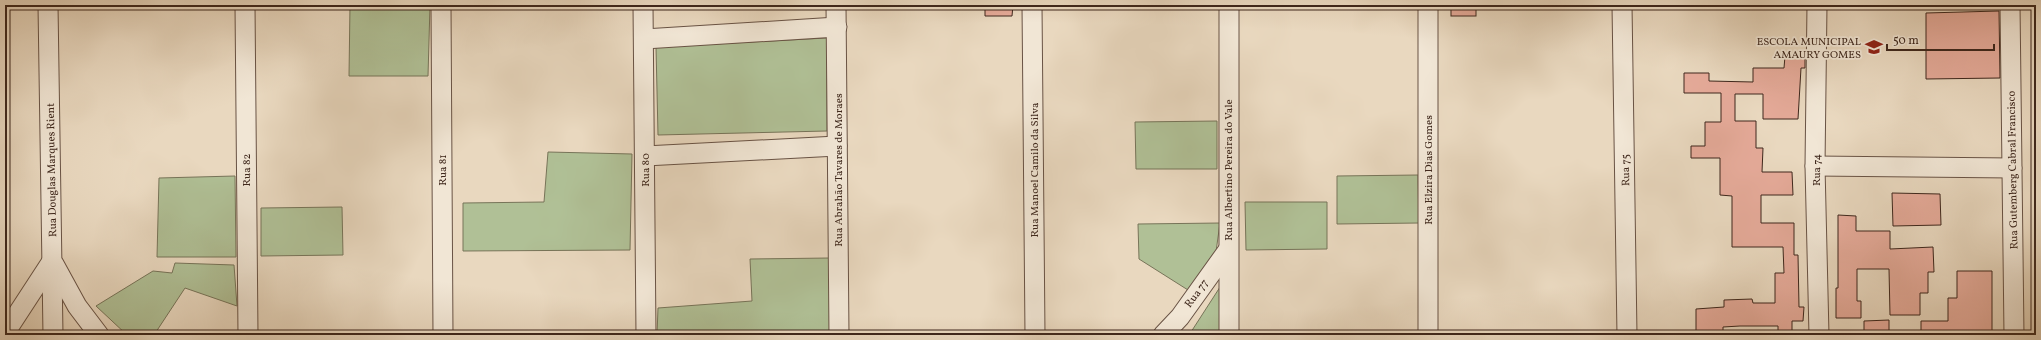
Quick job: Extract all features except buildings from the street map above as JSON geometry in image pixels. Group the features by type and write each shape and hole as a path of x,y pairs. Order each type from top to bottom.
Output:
{"street":[{"name":"Rua Douglas Marques Rient","path":"48,5 53,335"},
{"name":"Rua 82","path":"245,5 248,335"},
{"name":"Rua 81","path":"441,5 443,335"},
{"name":"Rua 80","path":"643,5 646,335"},
{"name":"Rua Abrahão Tavares de Moraes","path":"836,5 839,335"},
{"name":"Rua Manoel Camilo da Silva","path":"1032,5 1035,335"},
{"name":"Rua Albertino Pereira do Vale","path":"1229,5 1229,335"},
{"name":"Rua Elzira Dias Gomes","path":"1428,5 1428,335"},
{"name":"Rua 75","path":"1622,5 1627,335"},
{"name":"Rua 74","path":"1817,5 1816,166 1818,335"},
{"name":"Rua Gutemberg Cabral Francisco","path":"2010,5 2014,335"},
{"path":"644,39 837,27"},
{"path":"645,156 837,146"},
{"path":"1816,166 2012,168"},
{"name":"Rua 77","path":"1163,335 1180,317 1228,250"},
{"path":"5,333 52,261 77,306 99,335"}],"green space":[{"path":"350,5 430,5 428,76 349,76"},
{"path":"827,38 827,131 658,135 656,47"},
{"path":"1217,121 1217,169 1136,169 1135,122"},
{"path":"548,152 632,154 630,250 463,251 463,203 544,202"},
{"path":"1418,175 1419,223 1337,224 1337,176"},
{"path":"235,176 236,257 157,257 159,178"},
{"path":"1245,202 1327,202 1327,249 1246,250"},
{"path":"342,207 343,255 261,256 261,208"},
{"path":"1220,223 1215,259 1188,290 1139,259 1138,224"},
{"path":"829,258 831,335 657,335 658,308 752,301 750,259"},
{"path":"175,263 234,265 237,306 185,288 154,335 127,335 96,306 153,271 172,273"},
{"path":"1222,284 1223,335 1187,335 1191,332"}],"place":[{"name":"ESCOLA MUNICIPAL AMAURY GOMES","path":"1874,47"}]}
